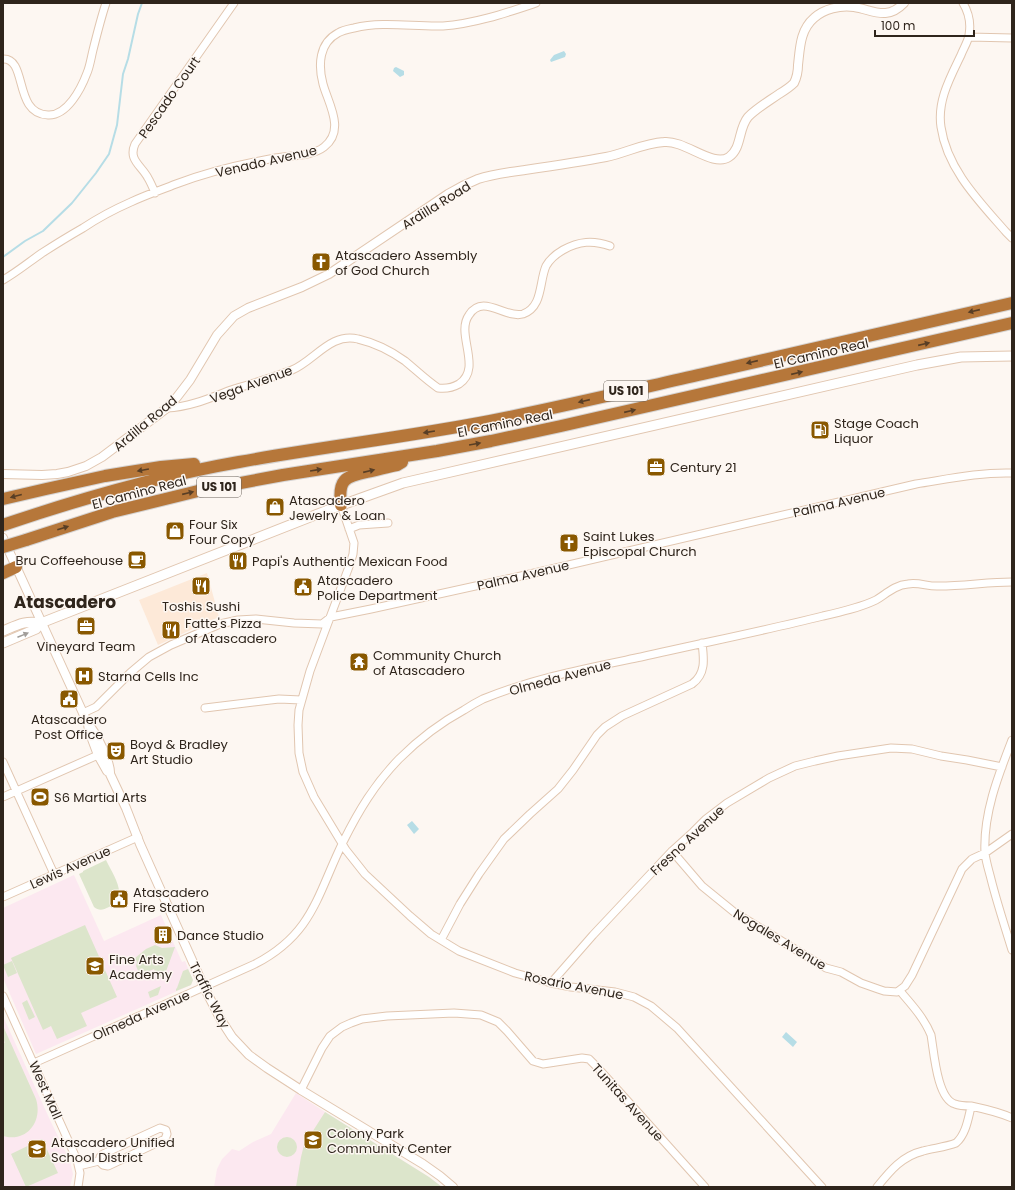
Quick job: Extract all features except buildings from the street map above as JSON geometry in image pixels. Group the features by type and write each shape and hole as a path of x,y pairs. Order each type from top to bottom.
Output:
{"highway":[{"name":"El Camino Real","path":"3,525 70,503 141,483 238,462 489,421 1012,303"},
{"name":"El Camino Real","path":"3,547 112,512 198,491 283,475 492,441 1012,323"},
{"path":"341,505 341,487 350,476 397,465 416,454"},
{"path":"3,499 75,482 161,466 238,462"},
{"path":"3,573 16,567"}],"main road":[{"path":"3,643 36,629 41,623 341,505 384,489 417,479 918,364 961,357 1012,356"},
{"path":"3,631 27,622 32,621 41,623"}],"street":[{"path":"3,59 7,59 12,62 16,69 28,105 32,110 41,115 59,114 74,98 87,73 106,3"},
{"name":"Pescado Court","path":"155,193 148,177 133,158 132,151 135,144 234,3"},
{"name":"Venado Avenue","path":"3,280 84,227 130,202 177,184 225,169 274,158 312,153 319,150 327,144 331,138 335,124 333,109 323,85 320,66 321,54 326,43 343,30 361,26 391,24 444,26 481,20 536,3"},
{"name":"Ardilla Road","path":"3,474 57,474 86,466 110,452 167,408 190,380 217,334 234,316 248,308 302,287 329,274 454,191 469,183 490,176 607,157 665,141 684,145 710,159 716,160 727,158 738,146 741,131 747,118 758,108 787,89 793,83 797,74 802,36 813,18 825,11 841,7 853,7 871,12 887,13 898,8 904,3"},
{"path":"963,3 968,15 969,37 943,94 940,114 941,128 948,152 959,175 972,193 1012,238"},
{"path":"969,37 1012,38"},
{"name":"Vega Avenue","path":"167,408 177,408 198,403 292,370 305,363 333,342 345,338 358,339 376,344 406,362 438,388 454,386 461,382 467,374 469,367 465,327 469,314 473,310 479,306 485,306 517,314 523,314 534,304 541,288 546,267 556,253 569,246 585,242 598,242 610,246"},
{"name":"Palma Avenue","path":"83,713 96,706 149,657 171,645 220,624 247,619 266,619 294,623 322,624 331,617 530,574 916,484 958,477 1012,473"},
{"name":"Rosario Avenue","path":"341,505 354,544 353,554 310,671 301,700 298,735 299,753 303,772 314,796 346,850 365,874 415,921 440,940 459,951 515,973 572,987 615,992 634,997 651,1006 677,1028 822,1187"},
{"path":"349,529 359,525 388,524"},
{"name":"Traffic Way","path":"3,538 88,724 103,750 110,769 110,774"},
{"name":"Olmeda Avenue","path":"34,1063 265,959 282,946 305,923 342,844 366,799 382,778 418,741 437,727 481,700 548,677 779,627 851,609 875,600 896,587 907,584 940,586 1012,582"},
{"path":"440,940 460,904 504,839 558,789 597,735 622,716 696,681 703,668 704,661 702,643"},
{"path":"205,708 279,699 301,700"},
{"name":"Traffic Way","path":"88,724 88,731 98,755 110,774 204,987 221,1020 232,1037 257,1061 301,1090 423,1164 453,1187"},
{"path":"1012,740 992,800 987,821 985,853 994,892 1012,950"},
{"name":"Fresno Avenue","path":"551,983 592,935 672,851 706,819 727,803 769,778 795,766 815,761 891,748 912,749 1002,767"},
{"path":"3,797 98,755"},
{"path":"3,762 54,874"},
{"path":"1012,834 985,853 972,859 962,869 912,975 900,991 922,1018 928,1028 931,1035 940,1085 948,1100 956,1105 972,1106 1004,1114 1012,1118"},
{"name":"Lewis Avenue","path":"3,897 138,837"},
{"name":"Nogales Avenue","path":"672,851 702,886 734,912 776,938 826,968 840,972 861,983 884,992 900,991"},
{"name":"West Mall","path":"3,996 77,1160 80,1173 78,1187"},
{"name":"Tunitas Avenue","path":"301,1090 326,1041 336,1031 351,1022 387,1016 454,1013 481,1016 498,1022 508,1031 533,1061 537,1063 543,1064 582,1058 589,1060 603,1073 705,1187"},
{"path":"877,1187 891,1170 906,1157 956,1143 961,1139 964,1134 972,1106"},
{"path":"160,1128 166,1130 167,1134 165,1139 137,1153 108,1166 103,1165 99,1161 103,1154 160,1128"},
{"path":"79,1166 99,1161"}],"shaded area":[{"path":"207,573 219,617 158,645 139,600"},
{"name":"Fine Arts Academy","path":"74,875 104,941 161,915 182,962 185,961 193,980 191,985 36,1054 3,978 3,908"},
{"path":"3,1016 70,1161 73,1174 70,1187 3,1187"},
{"name":"Colony Park Community Center","path":"296,1093 429,1177 442,1187 214,1187 217,1169 222,1159 232,1149 239,1151 253,1142 271,1134"}],"green space":[{"path":"106,860 116,879 119,892 115,903 109,907 99,910 94,907 79,874"},
{"path":"85,925 117,997 81,1013 87,1026 57,1039 51,1026 43,1030 11,958"},
{"path":"155,945 162,948 175,947 165,974 158,978 154,969 140,975 136,966 137,962 135,958 146,949"},
{"path":"12,961 17,973 8,977 3,965"},
{"path":"188,969 193,980 191,985 176,991 183,971"},
{"path":"161,986 158,995 150,998 148,992"},
{"path":"27,1000 35,1017 29,1020 22,1003"},
{"path":"4,1028 36,1099 38,1107 35,1122 31,1128 26,1133 12,1137 3,1136"},
{"path":"325,1112 429,1177 442,1187 296,1187 304,1145"},
{"path":"287,1137 294,1140 297,1147 294,1154 287,1157 280,1154 277,1147 280,1140"},
{"path":"42,1139 58,1173 26,1187 11,1154"}],"water":[{"path":"564,51 566,54 565,57 551,62 550,60 554,55"},
{"path":"396,67 404,71 404,75 400,77 393,71"},
{"path":"412,821 419,829 414,834 407,825"},
{"path":"786,1032 797,1042 793,1047 782,1037"}],"waterway":[{"path":"3,257 25,241 43,231 72,203 109,154 117,125 123,74 142,3"}],"place":[{"name":"Atascadero Assembly of God Church","path":"321,262"},
{"name":"Stage Coach Liquor","path":"820,430"},
{"name":"Century 21","path":"656,467"},
{"name":"Atascadero Jewelry & Loan","path":"275,507"},
{"name":"Four Six Four Copy","path":"175,531"},
{"name":"Saint Lukes Episcopal Church","path":"569,543"},
{"name":"Bru Coffeehouse","path":"137,560"},
{"name":"Papi's Authentic Mexican Food","path":"238,561"},
{"name":"Toshis Sushi","path":"201,586"},
{"name":"Atascadero Police Department","path":"303,587"},
{"name":"Vineyard Team","path":"86,626"},
{"name":"Fatte's Pizza of Atascadero","path":"171,630"},
{"name":"Community Church of Atascadero","path":"359,662"},
{"name":"Starna Cells Inc","path":"84,676"},
{"name":"Atascadero Post Office","path":"69,699"},
{"name":"Boyd & Bradley Art Studio","path":"116,751"},
{"name":"S6 Martial Arts","path":"40,797"},
{"name":"Atascadero Fire Station","path":"119,899"},
{"name":"Dance Studio","path":"163,935"},
{"name":"Fine Arts Academy","path":"95,966"},
{"name":"Colony Park Community Center","path":"313,1140"},
{"name":"Atascadero Unified School District","path":"37,1149"}],"district":[{"name":"Atascadero","path":"65,602"}]}
